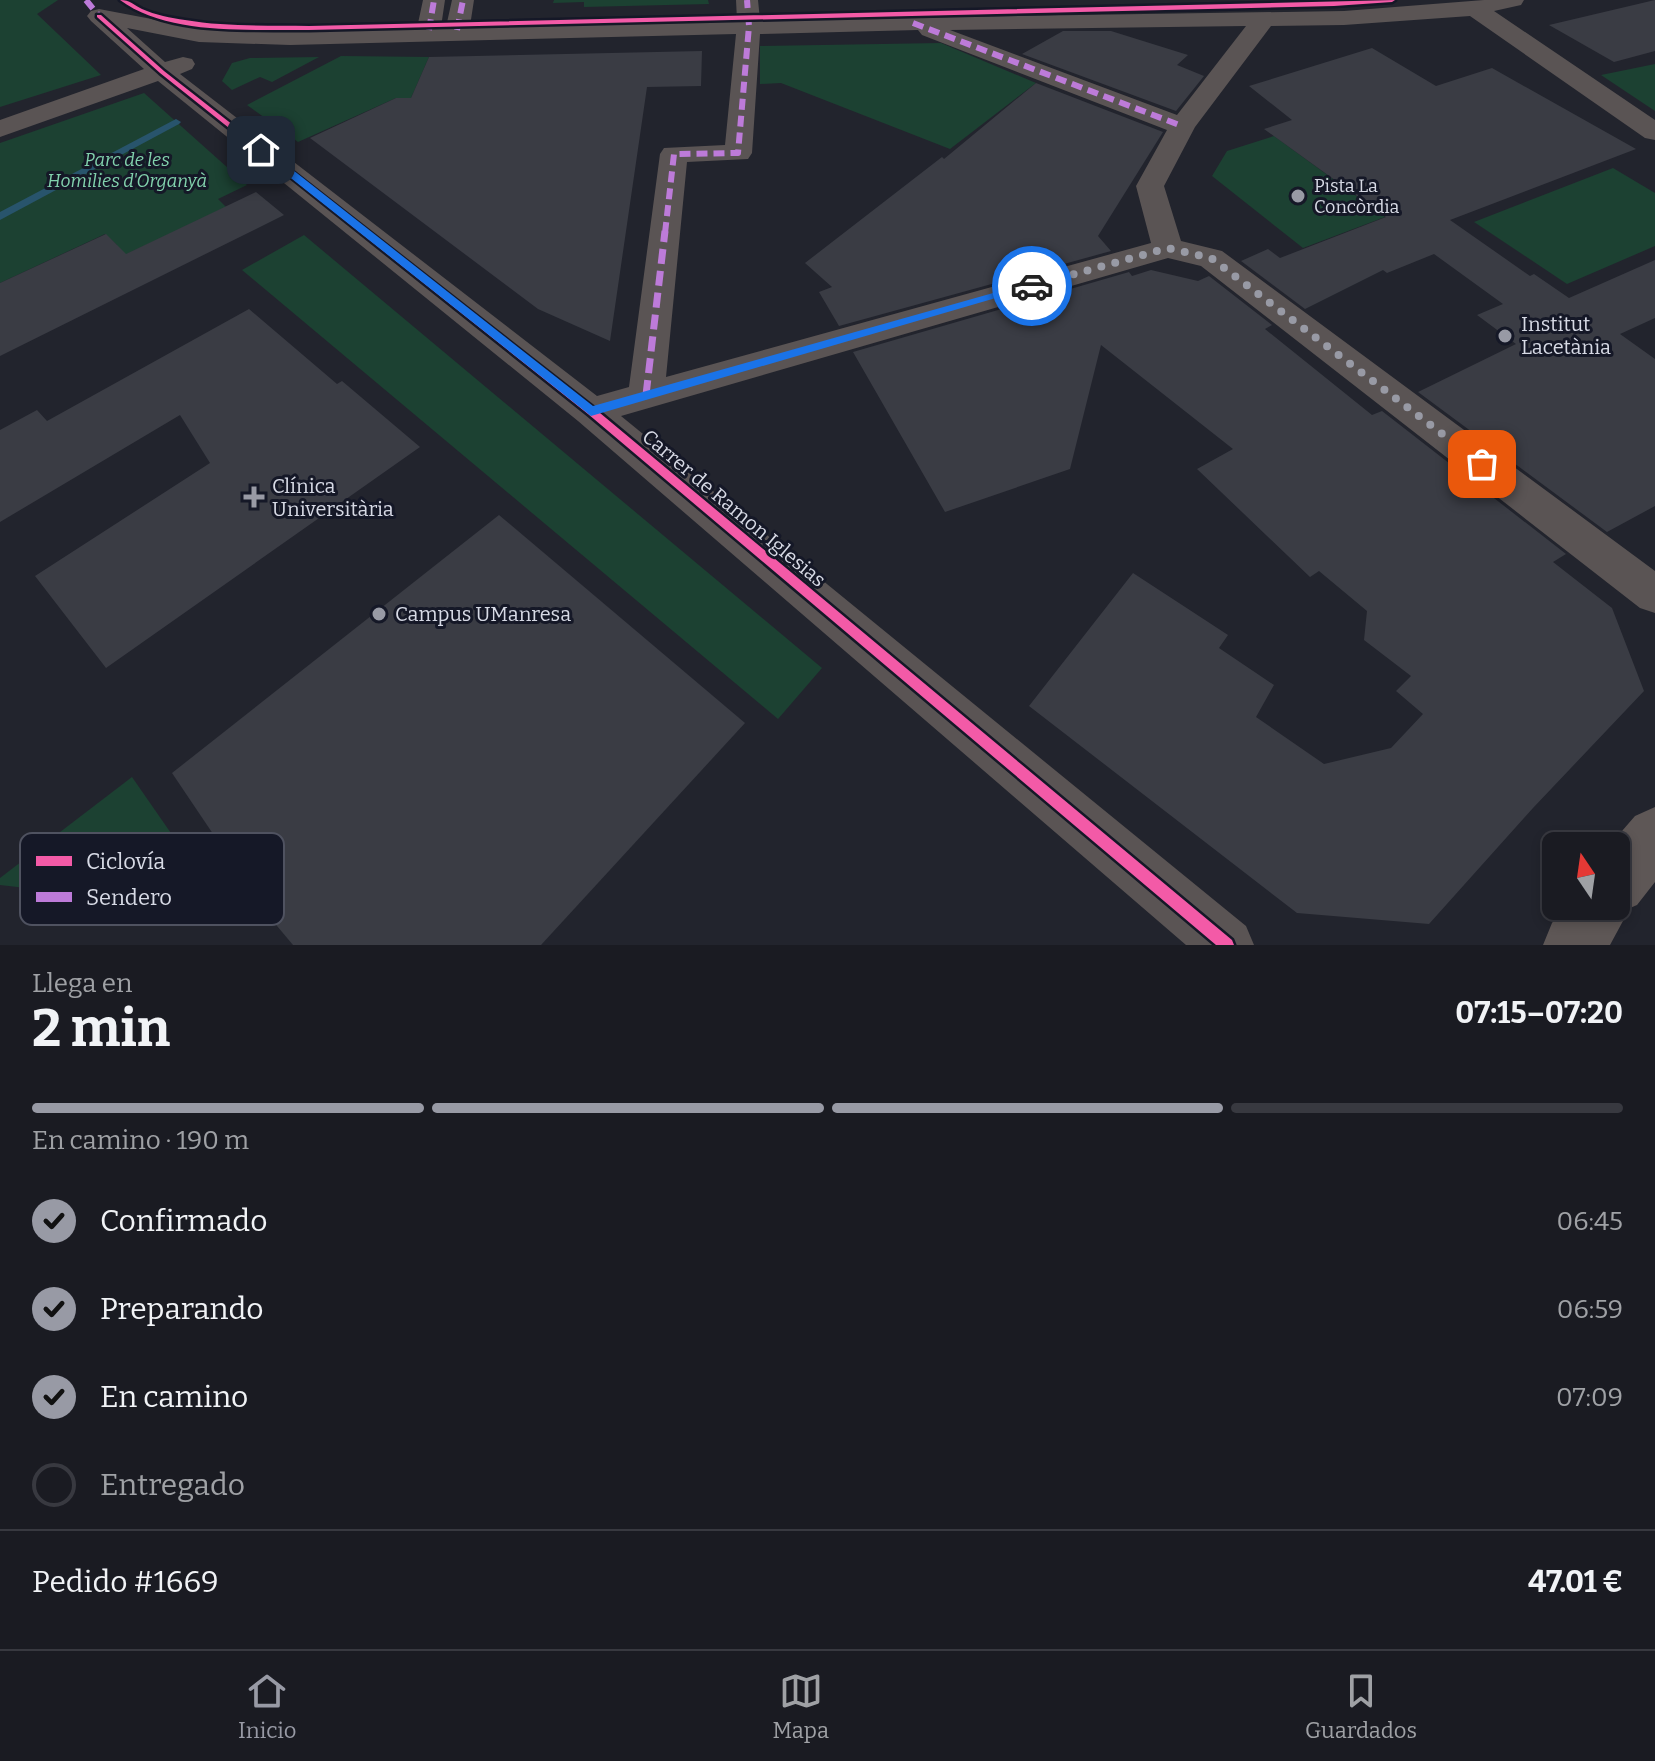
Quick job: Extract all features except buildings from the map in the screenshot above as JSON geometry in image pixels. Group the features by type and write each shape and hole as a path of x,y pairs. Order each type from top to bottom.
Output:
{"street":[{"path":"428,34 434,0"},
{"path":"457,33 463,0"},
{"path":"0,129 201,58 290,38 457,33 748,13 913,23 1038,11 1264,19 1338,9 1475,9 1513,0"},
{"path":"1475,9 1655,132"},
{"path":"646,395 674,154 738,153 748,13"},
{"name":"Carrer de Ramon Iglesias","path":"290,38 199,35 99,16 162,72 591,411 1227,945"},
{"path":"1168,248 1150,186 1182,126 1264,19"},
{"path":"913,23 1182,126"},
{"path":"591,411 1168,248 1211,258 1655,595"},
{"path":"1630,867 1655,836"},
{"path":"1574,945 1591,920"}],"green space":[{"path":"0,0 58,0 37,14 101,75 0,107"},
{"path":"554,0 708,0 709,4 584,7 584,2 553,3"},
{"path":"941,43 1036,83 950,149 781,83 760,84 760,46"},
{"path":"341,56 429,57 411,98 396,98 298,142 247,105"},
{"path":"319,57 272,82 260,77 232,90 222,81 232,63 250,58"},
{"path":"1655,64 1655,111 1601,75"},
{"name":"Parc de les Homilies d'Organyà","path":"144,93 247,185 218,199 226,207 26,302 117,245 105,234 0,283 0,143"},
{"name":"Pista La Concòrdia","path":"1274,136 1385,217 1303,248 1212,176 1227,151"},
{"path":"1613,168 1655,193 1655,246 1567,284 1474,222"},
{"path":"304,235 822,668 778,719 242,270"},
{"path":"132,777 171,833 59,833"},
{"path":"20,863 20,887 0,885 0,878"}],"waterway":[{"path":"0,217 176,122"}],"marked path":[{"path":"86,0 99,16"},
{"path":"429,30 434,0"},
{"path":"457,30 463,0"},
{"path":"646,395 674,154 738,153 749,26 747,0"},
{"path":"913,23 1182,126"}],"cycle path":[{"path":"123,0 161,18 186,22 238,27 309,28 1334,4 1392,0"},
{"path":"99,16 162,72 591,411 1227,945"}],"way so far":[{"path":"1032,286 1168,248 1211,258 1482,464"}],"place":[{"name":"Pista La Concòrdia","path":"1298,196"},
{"name":"Institut Lacetània","path":"1505,336"},
{"name":"Clínica Universitària","path":"254,497"},
{"name":"Campus UManresa","path":"379,614"}],"route":[{"path":"261,150 591,411 1032,286"}]}
